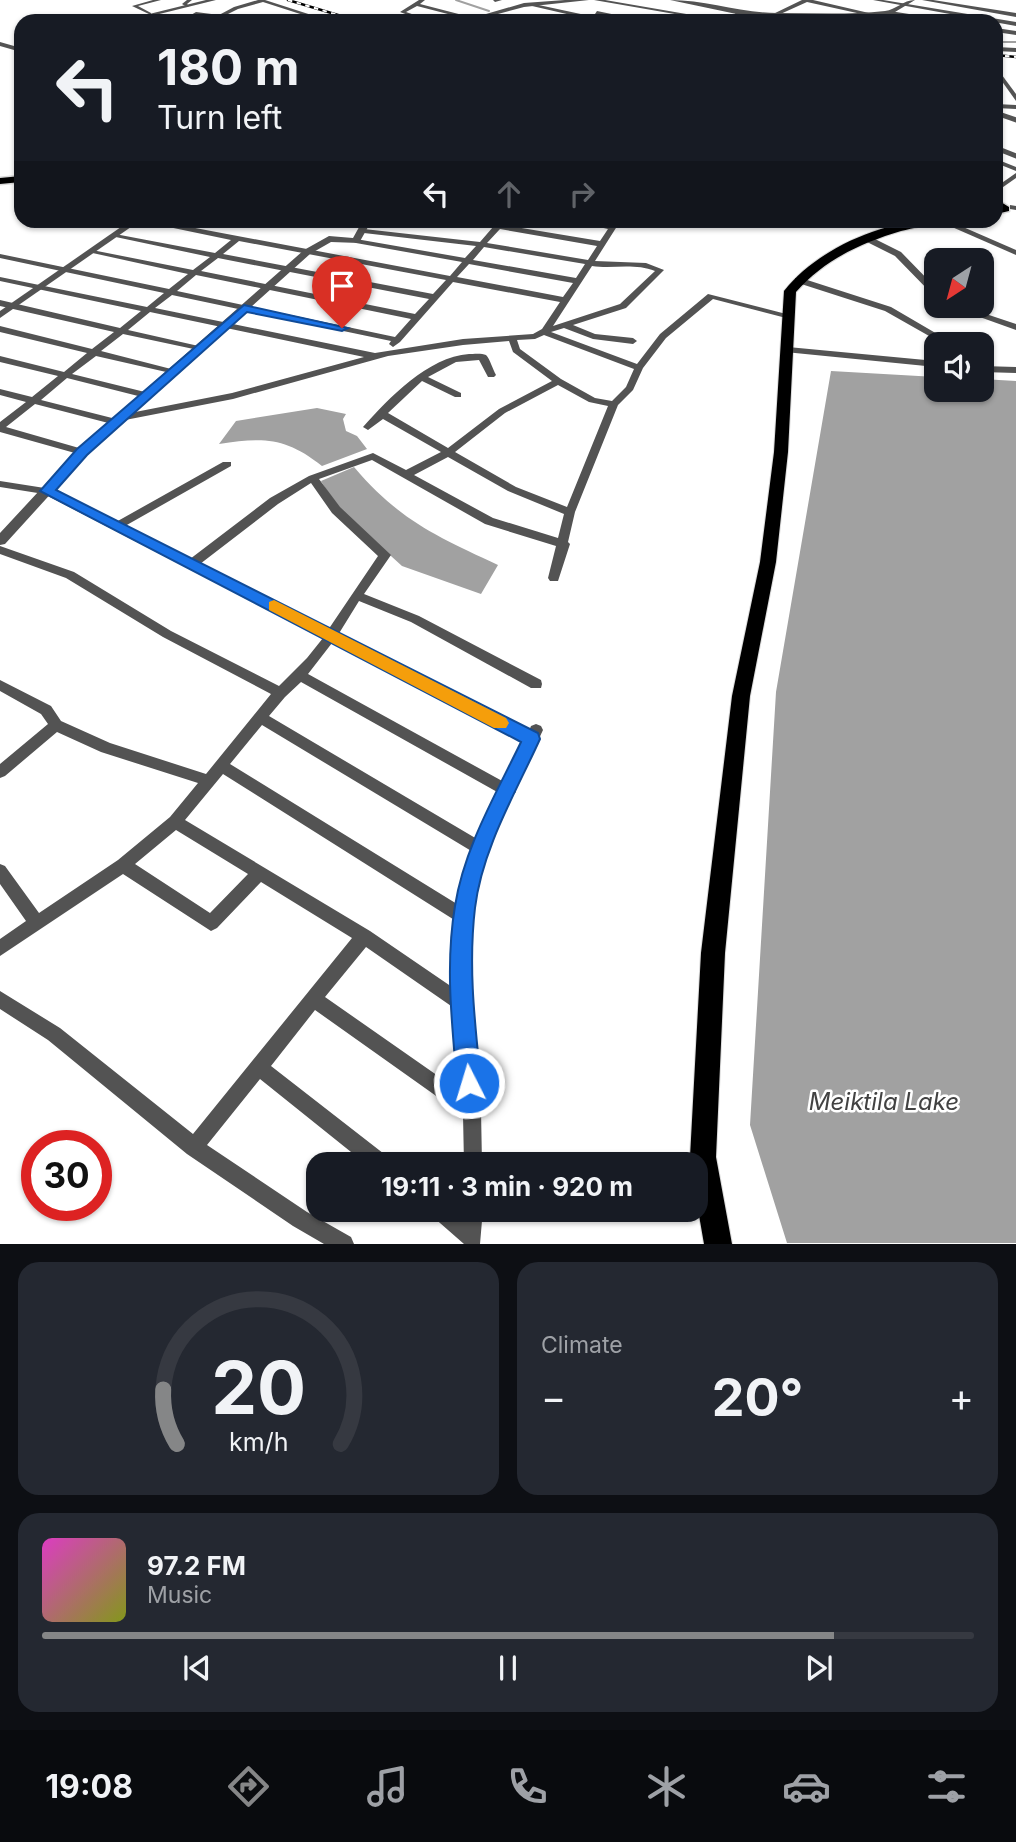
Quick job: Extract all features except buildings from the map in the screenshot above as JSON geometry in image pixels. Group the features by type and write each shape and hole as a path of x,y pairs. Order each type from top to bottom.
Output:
{"main road":[{"path":"718,1244 703,1157 713,953 741,696 768,562 781,452 790,290 806,272 869,239 906,228"}],"street":[{"path":"159,0 134,6 149,14 188,3 213,0"},
{"path":"408,14 402,12 425,0"},
{"path":"495,0 534,5 586,0"},
{"path":"596,0 686,14"},
{"path":"627,14 652,0"},
{"path":"673,0 762,14"},
{"path":"776,14 806,0 866,13"},
{"path":"828,0 854,5"},
{"path":"875,0 941,14"},
{"path":"890,13 912,0"},
{"path":"924,0 1016,15"},
{"path":"225,14 261,1 302,14"},
{"path":"549,2 595,14"},
{"path":"681,13 693,2"},
{"path":"416,4 450,14"},
{"path":"490,14 524,5"},
{"path":"534,5 573,14"},
{"path":"972,14 977,9"},
{"path":"652,14 651,12 657,10"},
{"path":"820,14 897,14"},
{"path":"1003,79 1016,99"},
{"path":"0,315 126,228"},
{"path":"179,228 565,300"},
{"path":"356,241 365,228"},
{"path":"0,392 118,420 233,396 387,353 535,336 623,306 660,271 645,263 611,266 379,228"},
{"path":"387,353 466,259 496,228"},
{"path":"525,228 602,244"},
{"path":"545,331 613,228"},
{"path":"958,228 1016,253"},
{"path":"115,236 433,297"},
{"path":"0,428 237,239"},
{"path":"0,541 82,452 287,269 307,252 329,239 466,259 578,281"},
{"path":"869,239 898,254 924,281"},
{"path":"92,253 416,317"},
{"path":"0,256 397,340"},
{"path":"0,279 104,299 222,327 375,356"},
{"path":"798,280 888,309 929,332"},
{"path":"554,578 570,512 614,404 630,388 639,368 663,336 712,296 790,316"},
{"path":"0,303 200,349"},
{"path":"989,318 1016,327"},
{"path":"565,325 593,336 633,341"},
{"path":"0,330 172,372"},
{"path":"545,331 639,368"},
{"path":"512,338 516,350 558,381 592,400 614,404"},
{"path":"788,350 924,363"},
{"path":"368,427 406,387 455,360 477,356 485,360 491,375"},
{"path":"0,359 146,395"},
{"path":"994,369 1016,370"},
{"path":"421,377 458,395"},
{"path":"405,475 449,452 502,411 558,381"},
{"path":"382,414 512,489 570,512"},
{"path":"0,428 82,452"},
{"path":"192,564 274,501 313,478 373,456 489,521 564,544"},
{"path":"116,527 227,464"},
{"path":"0,948 123,865 174,822 280,693 301,676 331,638 385,555 336,510 313,478"},
{"path":"0,484 47,491 331,638 534,734 481,849 464,917 461,1003 472,1110 473,1152"},
{"path":"0,550 70,575 167,634 280,693"},
{"path":"358,596 415,619 536,684"},
{"path":"301,676 509,792"},
{"path":"0,685 46,710 56,725 106,748 209,782"},
{"path":"261,718 481,849"},
{"path":"0,772 56,725"},
{"path":"222,766 464,917"},
{"path":"174,822 364,936 461,1003"},
{"path":"123,865 211,923 259,873"},
{"path":"0,871 36,922"},
{"path":"194,1147 364,936"},
{"path":"0,999 54,1034 194,1147 300,1219 344,1244"},
{"path":"313,999 472,1110"},
{"path":"258,1067 366,1152"},
{"path":"453,1222 472,1240"},
{"path":"472,1240 473,1222"}],"water":[{"name":"Meiktila Lake","path":"831,371 924,376 924,402 994,402 994,380 1016,381 1016,1243 787,1243 750,1125 776,692"},
{"path":"317,408 346,414 343,419 346,431 357,436 367,449 322,466 285,444 249,440 219,444 236,421"},
{"path":"354,467 403,514 456,545 498,565 481,594 402,566 337,507 321,481"}],"waterway":[{"path":"456,0 489,11"},
{"path":"1003,42 1016,42"}],"railway":[{"path":"288,0 335,14"},
{"path":"1003,56 1016,57"}],"slow traffic":[{"path":"274,606 414,681 500,723"}],"route":[{"path":"342,328 244,308 82,452 47,491 531,739 509,792 483,842 465,905 460,984 469,1083"}]}
